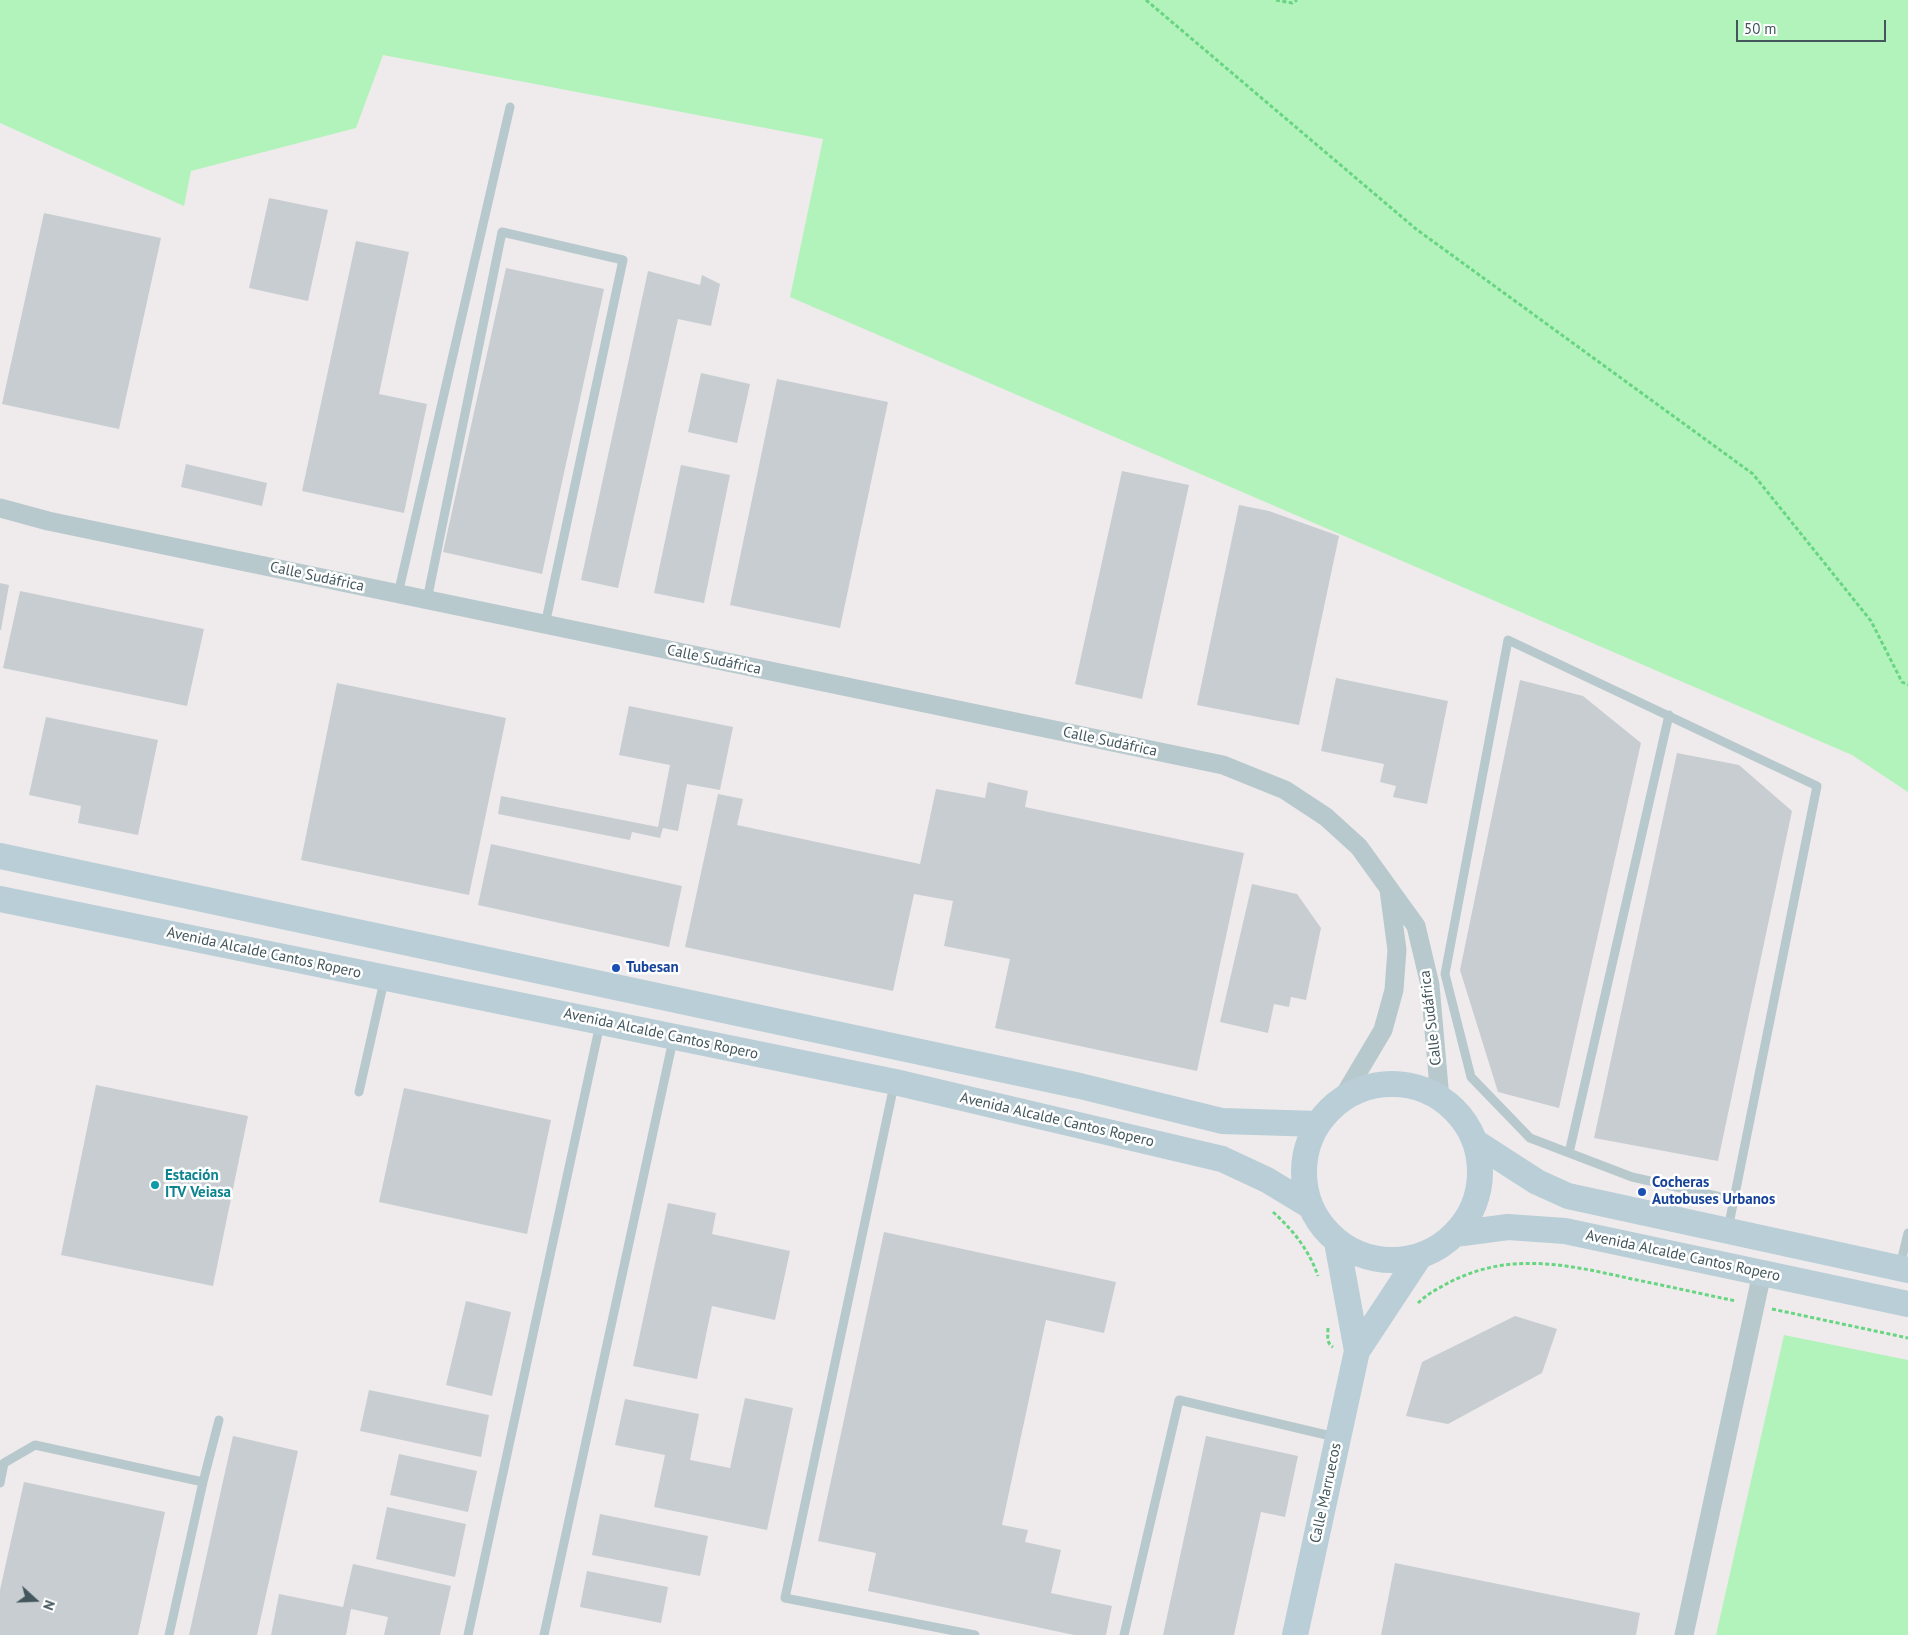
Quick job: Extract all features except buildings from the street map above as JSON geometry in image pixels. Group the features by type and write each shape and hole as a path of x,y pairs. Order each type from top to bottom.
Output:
{"main road":[{"path":"0,856 1080,1086 1222,1121 1318,1124"},
{"name":"Avenida Alcalde Cantos Ropero","path":"0,899 895,1082 1222,1159 1267,1180 1310,1206"},
{"path":"1391,1084 1417,1088 1440,1098 1461,1117 1475,1142 1480,1166 1478,1191 1470,1214 1455,1234 1439,1247 1419,1256 1391,1261 1363,1256 1337,1242 1321,1226 1310,1206 1304,1178 1306,1150 1318,1124 1328,1111 1342,1099 1366,1088 1391,1084"},
{"path":"1475,1142 1537,1182 1568,1196 1904,1270"},
{"name":"Avenida Alcalde Cantos Ropero","path":"1455,1234 1508,1227 1565,1231 1908,1304"},
{"name":"Calle Marruecos","path":"1337,1242 1357,1351"},
{"name":"Calle Marruecos","path":"1295,1635 1357,1351 1419,1256"}],"street":[{"name":"Calle Sudáfrica","path":"0,508 58,523 1223,765 1285,790 1326,817 1359,847 1389,886 1416,926 1430,985 1440,1098"},
{"name":"Calle Sudáfrica","path":"1342,1099 1383,1030 1394,990 1397,950 1389,886"},
{"path":"1684,1635 1762,1274"}],"lane":[{"path":"398,594 510,107"},
{"path":"426,600 502,232 623,260 544,625"},
{"path":"1728,1232 1817,786 1508,640 1445,974 1471,1077 1530,1138 1632,1177 1734,1200"},
{"path":"1569,1153 1668,715"},
{"path":"359,1092 385,978"},
{"path":"468,1635 601,1022"},
{"path":"544,1635 673,1037"},
{"path":"895,1082 785,1598 974,1635"},
{"path":"1904,1270 1908,1233"},
{"path":"1124,1635 1179,1400 1338,1437"},
{"path":"169,1635 203,1482 219,1420"},
{"path":"0,1483 4,1463 35,1445 203,1482"}],"path":[{"path":"1146,0 1416,229 1753,474 1870,620 1902,682 1908,685"},
{"path":"1276,0 1292,3 1297,0"},
{"path":"1268,1208 1285,1223 1302,1245 1310,1257 1321,1283"},
{"path":"1415,1306 1438,1289 1470,1274 1505,1265 1533,1263 1574,1267 1908,1338"},
{"path":"1328,1320 1329,1345 1357,1351"}],"green space":[{"path":"0,0 1908,0 1908,792 1852,755 790,297 823,139 383,55 356,128 191,171 184,206 0,123"},
{"path":"1784,1335 1908,1360 1908,1635 1716,1635"}],"place":[{"name":"Tubesan","path":"616,968"},
{"name":"Estación ITV Veiasa","path":"155,1185"},
{"name":"Cocheras Autobuses Urbanos","path":"1642,1192"}]}
